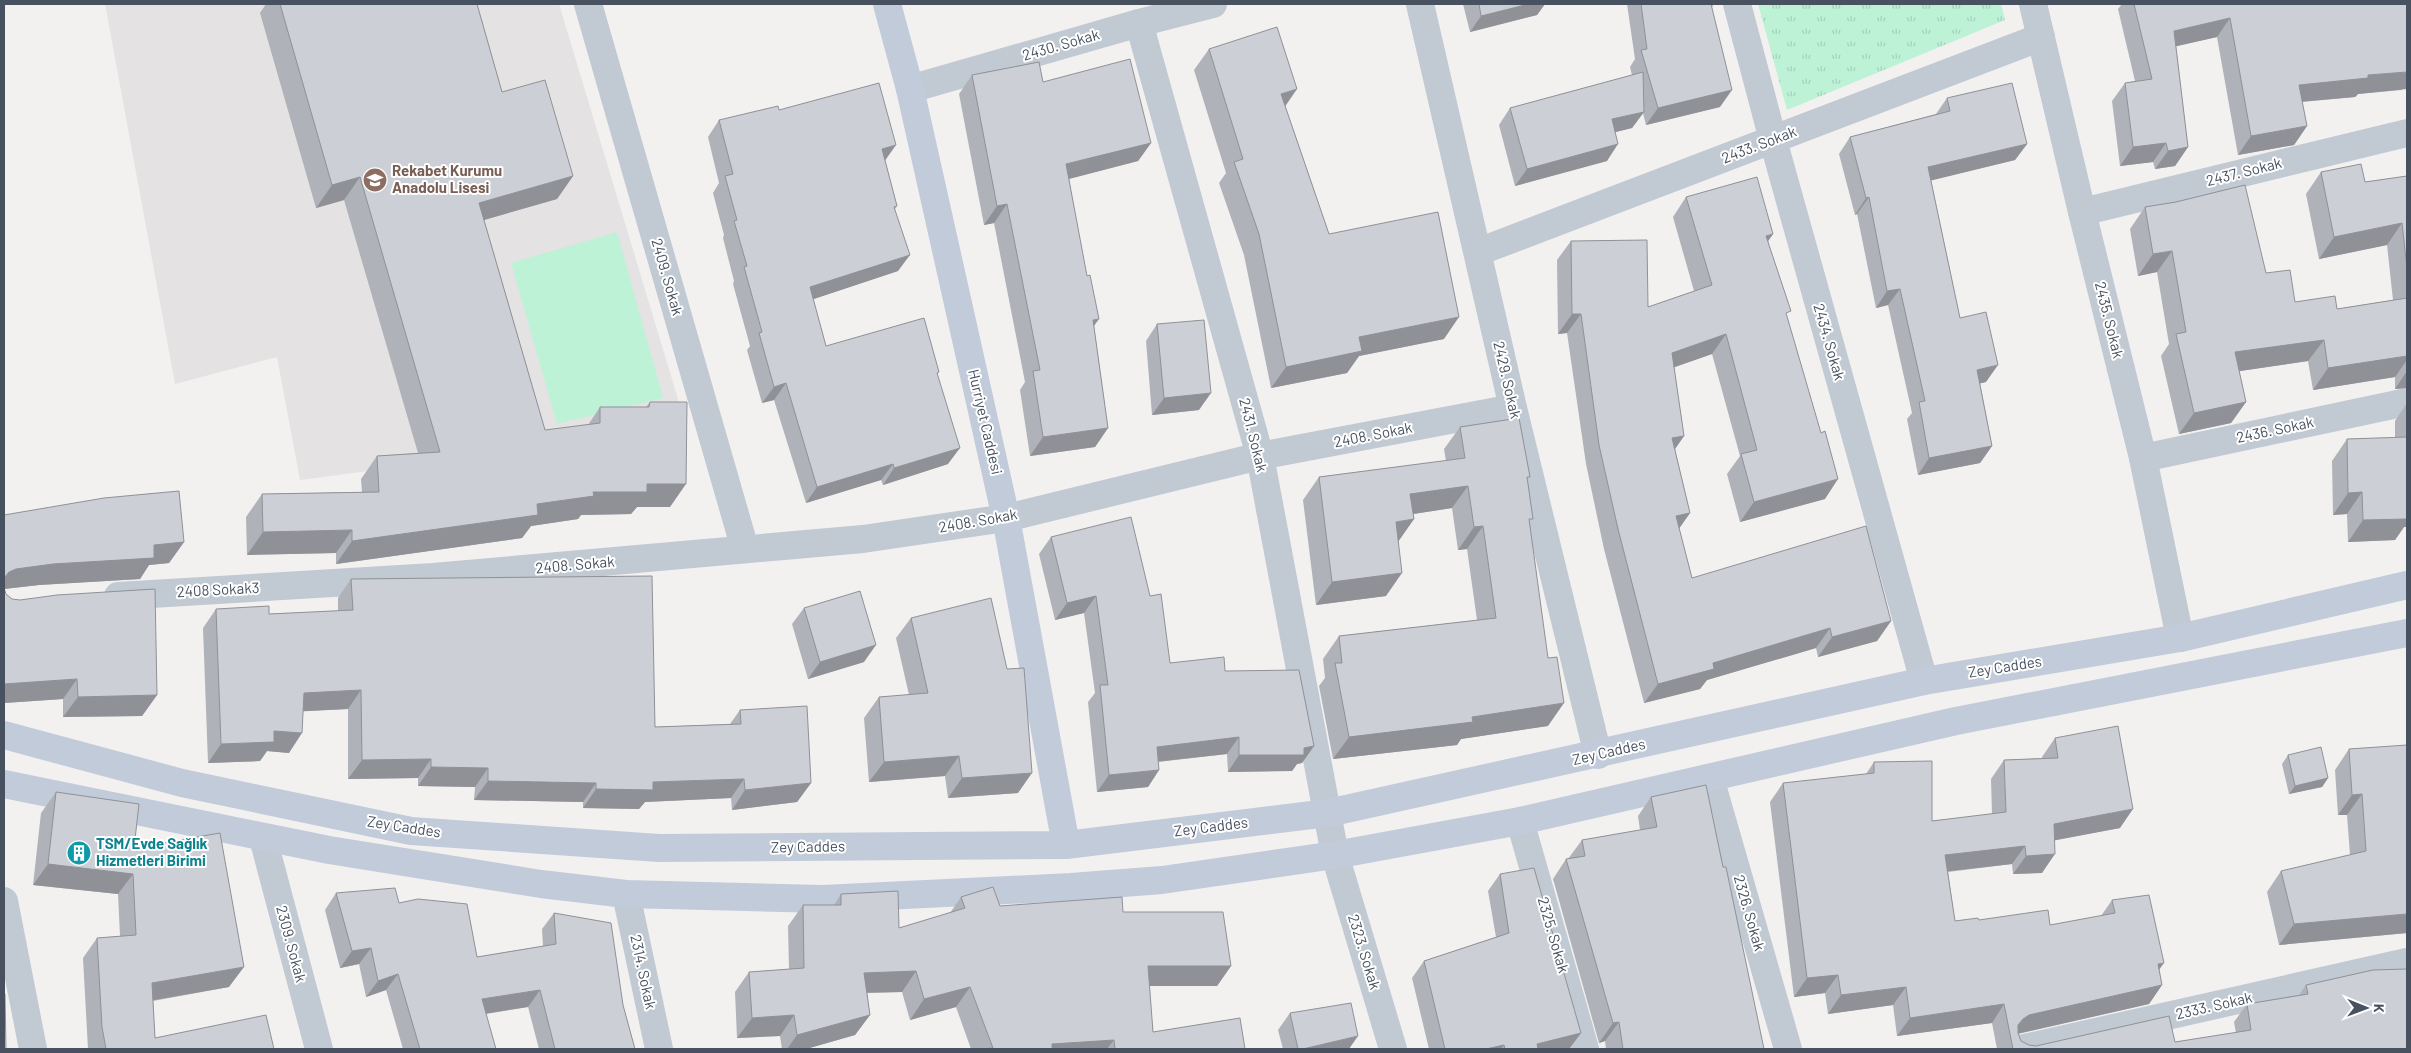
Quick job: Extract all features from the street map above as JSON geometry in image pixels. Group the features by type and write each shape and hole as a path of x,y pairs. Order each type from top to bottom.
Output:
{"main road":[{"name":"Hurriyet Caddesi","path":"887,4 910,89 1006,518 1066,845"},
{"name":"Zey Caddes","path":"4,735 182,783 411,831 659,848 1066,845 1328,813 1598,755 1924,680 2180,638 2407,585"},
{"path":"4,784 263,838 532,883 626,894 823,899 1071,887 1162,880 1335,855 1520,821 1956,722 2407,632"}],"street":[{"name":"2409. Sokak","path":"588,4 745,550"},
{"name":"2430. Sokak","path":"910,89 1139,22 1213,4"},
{"name":"2429. Sokak","path":"1420,4 1514,408 1598,755"},
{"name":"2434. Sokak","path":"1737,4 1773,140 1924,680"},
{"name":"2435. Sokak","path":"2033,4 2143,458 2180,638"},
{"name":"2431. Sokak","path":"1139,22 1260,456 1335,855"},
{"name":"2433. Sokak","path":"1478,252 2041,37"},
{"name":"2437. Sokak","path":"2082,212 2407,133"},
{"name":"2436. Sokak","path":"2143,458 2407,402"},
{"name":"2408. Sokak","path":"433,577 863,539 1006,518 1260,456 1514,408"},
{"name":"2408 Sokak3","path":"90,598 433,577"},
{"name":"2326. Sokak","path":"1710,778 1788,1049"},
{"name":"2325. Sokak","path":"1520,821 1585,1049"},
{"name":"2309. Sokak","path":"263,838 319,1049"},
{"name":"2323. Sokak","path":"1335,855 1393,1049"},
{"name":"2314. Sokak","path":"626,894 659,1049"},
{"path":"4,901 33,1049"},
{"name":"2333. Sokak","path":"2020,1049 2407,962"}],"shaded area":[{"name":"Rekabet Kurumu Anadolu Lisesi","path":"105,4 559,4 687,429 300,480 277,357 175,384"}],"green space":[{"path":"1758,4 2001,4 2005,20 1787,110"},
{"path":"617,232 663,398 557,424 511,263"}],"building":[{"path":"280,4 477,4 502,92 545,80 573,176 479,203 545,430 600,423 600,407 649,407 650,402 687,402 686,484 647,484 647,492 593,492 594,496 537,504 538,515 352,541 352,530 263,532 262,494 379,492 377,456 440,452 360,177 332,185"},
{"path":"1479,4 1529,4 1481,16"},
{"path":"1641,4 1711,4 1732,90 1658,108 1641,50 1647,49"},
{"path":"2134,4 2407,4 2407,72 2368,75 2368,78 2299,85 2307,126 2251,136 2230,18 2174,31 2188,147 2168,151 2166,143 2133,147 2125,83 2152,79"},
{"path":"1277,27 1297,89 1281,94 1329,234 1438,212 1459,317 1359,337 1362,351 1286,367 1259,234 1234,162 1243,159 1209,49"},
{"path":"1130,59 1151,143 1066,164 1087,276 1090,275 1099,319 1093,320 1108,428 1043,437 1033,371 1040,370 1007,204 997,206 972,75 1039,62 1043,82"},
{"path":"1643,72 1644,112 1612,119 1618,144 1527,169 1510,108"},
{"path":"879,83 896,145 882,149 897,206 894,207 910,255 810,287 826,346 924,318 939,372 937,373 960,448 894,468 893,464 817,487 786,383 774,387 759,333 762,332 744,267 747,266 734,221 737,220 725,176 733,174 719,120 778,106 779,110"},
{"path":"2012,83 2027,144 1928,167 1960,318 1986,312 1998,365 1977,370 1992,446 1929,458 1919,402 1925,401 1900,289 1887,291 1869,197 1866,198 1850,137 1950,111 1947,98"},
{"path":"2361,164 2365,182 2407,176 2407,268 2402,223 2334,237 2321,172"},
{"path":"1757,177 1773,234 1766,236 1791,311 1786,313 1821,433 1825,431 1838,479 1754,502 1741,454 1757,450 1726,334 1672,353 1684,436 1672,438 1690,513 1676,516 1692,578 1866,526 1891,621 1832,637 1830,628 1713,663 1714,669 1658,684 1618,529 1599,445 1581,314 1572,314 1571,241 1647,240 1648,307 1712,285 1686,197"},
{"path":"2245,185 2266,273 2290,270 2295,302 2335,296 2337,309 2407,298 2407,356 2328,368 2324,340 2235,352 2246,402 2194,413 2176,334 2186,332 2172,251 2153,254 2145,207 2176,202"},
{"path":"1204,320 1211,393 1164,398 1157,324"},
{"path":"1519,418 1530,477 1527,477 1533,519 1529,519 1548,658 1557,657 1564,703 1472,717 1473,722 1349,737 1335,663 1342,663 1339,636 1496,618 1483,526 1474,527 1468,486 1410,494 1414,519 1396,522 1402,573 1332,582 1319,477 1465,458 1460,427"},
{"path":"2407,437 2407,519 2363,520 2362,492 2348,493 2347,439"},
{"path":"179,491 184,542 154,545 154,558 53,564 16,569 9,572 4,578 4,515 104,498"},
{"path":"1131,517 1150,596 1161,594 1170,663 1224,657 1225,671 1299,670 1314,746 1304,748 1304,755 1239,755 1239,737 1157,747 1159,770 1109,775 1100,685 1108,685 1096,596 1067,603 1051,537"},
{"path":"652,576 655,727 741,724 740,710 807,706 811,783 745,790 744,779 653,782 653,790 596,789 596,783 488,781 488,768 431,767 431,759 362,760 361,690 304,693 302,733 274,731 274,742 221,744 216,609 269,606 269,614 353,610 351,579"},
{"path":"4,588 6,594 12,599 20,600 57,595 155,589 157,695 78,697 77,679 4,684"},
{"path":"860,591 876,645 820,662 804,608"},
{"path":"991,598 1007,669 1024,668 1032,773 962,778 959,756 884,762 879,697 928,693 911,618"},
{"path":"2118,726 2133,809 2054,824 2055,854 2026,856 2025,846 1945,855 1955,921 1978,918 1979,920 2048,910 2050,925 2115,913 2112,900 2149,895 2164,963 2158,964 2162,985 2029,1015 2018,1025 2021,1041 2036,1046 2169,1016 2175,1042 2251,1030 2247,1004 2308,994 2306,985 2373,970 2407,969 2407,1049 2013,1049 2004,1004 1910,1018 1906,987 1841,995 1838,975 1807,978 1783,783 1874,773 1874,762 1932,761 1932,821 2006,812 2004,760 2058,758 2055,738"},
{"path":"2407,745 2407,914 2294,924 2281,871 2366,851 2362,794 2352,795 2349,749"},
{"path":"2321,747 2328,778 2295,786 2288,755"},
{"path":"1706,785 1723,867 1726,867 1764,1049 1623,1049 1619,1022 1613,1023 1566,859 1585,856 1582,840 1657,827 1651,797"},
{"path":"56,792 139,804 134,848 220,833 244,967 152,983 155,1038 266,1015 274,1049 106,1049 102,1027 97,938 136,935 133,874 48,864"},
{"path":"1534,868 1581,1033 1537,1044 1538,1049 1505,1049 1504,1045 1486,1049 1445,1049 1424,961 1509,933 1500,874"},
{"path":"993,887 1000,906 1122,897 1123,912 1223,912 1231,966 1148,966 1153,1032 1240,1018 1245,1049 1115,1049 1114,1040 1052,1044 1052,1049 981,1049 993,1048 970,987 924,999 916,971 864,973 870,1015 797,1035 794,1015 752,1018 749,972 804,968 803,905 841,905 841,894 898,891 899,928 965,908 961,897"},
{"path":"395,888 399,903 418,899 467,904 477,957 556,944 554,913 611,923 623,1005 635,1049 555,1049 540,990 482,999 496,1049 420,1049 398,974 378,981 371,948 352,951 336,893"},
{"path":"5,994 6,1049 4,1049"},
{"path":"1351,1003 1358,1036 1298,1049 1290,1013"}],"place":[{"name":"Rekabet Kurumu Anadolu Lisesi","path":"375,180"},
{"name":"TSM/Evde Sağlık Hizmetleri Birimi","path":"79,853"}]}
